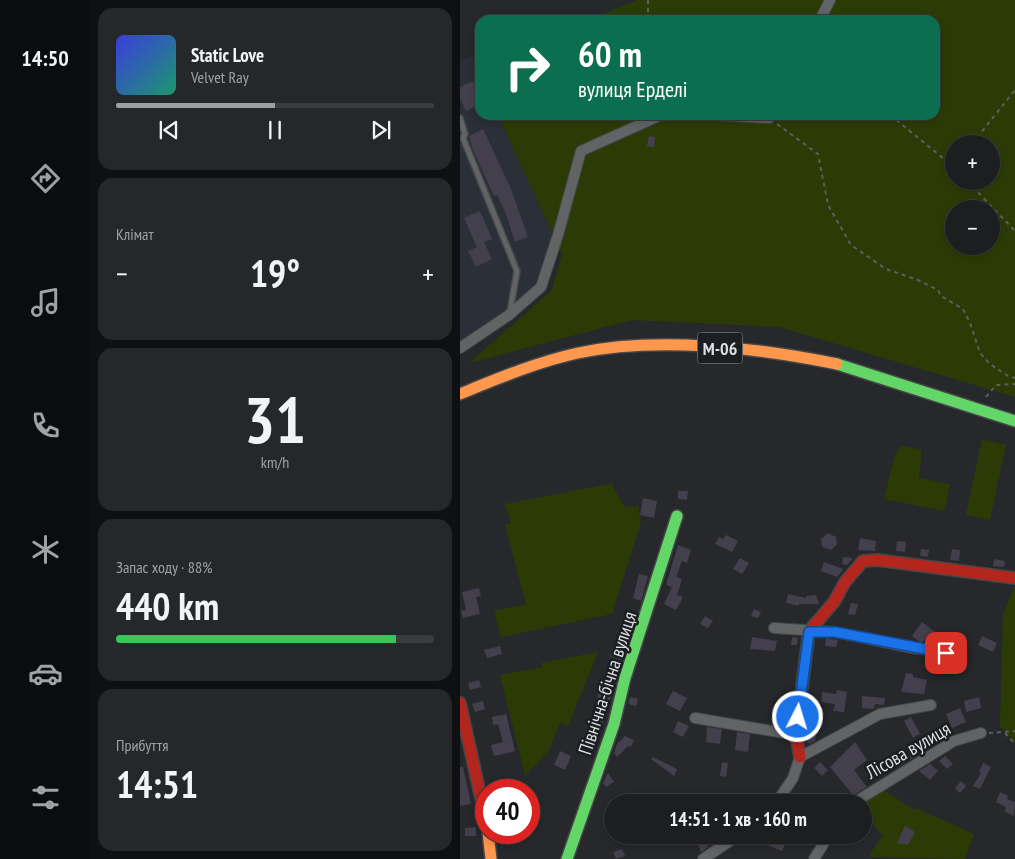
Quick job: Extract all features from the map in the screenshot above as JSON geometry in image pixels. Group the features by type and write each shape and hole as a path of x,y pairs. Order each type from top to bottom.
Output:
{"main road":[{"name":"М-06","path":"460,394 520,369 579,353 643,346 736,348 788,354 840,365 1015,421"},
{"name":"Північна-бічна вулиця","path":"567,859 614,724 625,678 677,516"},
{"path":"800,757 796,735 801,682 809,632 836,598 845,582 863,561 878,560 1015,578"},
{"path":"460,704 477,779"},
{"path":"489,844 491,859"}],"street":[{"path":"822,15 828,1"},
{"path":"460,348 509,315 541,286 558,235 581,151 650,120"},
{"path":"774,628 809,632 835,632 912,648 957,653"},
{"path":"782,794 793,778 800,757 880,714 931,705"},
{"path":"695,718 796,735"},
{"name":"Лісова вулиця","path":"868,794 954,742 981,733"},
{"path":"703,859 726,844"},
{"path":"814,859 823,844"}],"lane":[{"path":"460,118 465,134 463,138 518,271 509,315"}],"path":[{"path":"648,0 648,15"},
{"path":"981,135 1015,90"},
{"path":"774,120 818,154 828,205 851,245 886,269 918,280 938,290 942,296 963,309 980,353 990,364 1008,376 1015,378"},
{"path":"896,120 945,159"},
{"path":"976,190 1015,231"},
{"path":"985,411 986,395 996,385 1015,384"},
{"path":"981,733 1015,731"},
{"path":"1004,732 1015,744"}],"shaded area":[{"path":"472,56 475,63 475,120 500,120 556,241 541,287 460,348 460,61"}],"green space":[{"path":"638,0 1015,0 1015,397 779,327 632,320 469,363 552,290 562,254 500,120 940,120 940,15 600,15"},
{"path":"982,439 1006,445 990,520 966,515"},
{"path":"901,445 922,450 919,478 950,484 944,511 884,499 895,455"},
{"path":"614,483 612,486 625,507 638,506 641,522 612,614 501,637 494,611 526,604 505,525 511,523 505,504"},
{"path":"1015,586 1015,742 1000,726 1003,613"},
{"path":"598,652 568,726 560,722 548,753 525,775 500,675 542,667 541,663"},
{"path":"882,789 914,810 916,808 974,834 965,859 868,857 883,835 872,823 872,796"}],"building":[{"path":"473,81 475,85 475,106 466,111 460,98 460,87"},
{"path":"483,129 511,189 528,237 515,242 505,211 497,195 494,196 473,150 469,136"},
{"path":"649,136 655,137 654,147 647,146"},
{"path":"480,211 492,239 484,242 492,259 476,267 468,251 477,247 464,218"},
{"path":"678,491 688,491 687,500 678,499"},
{"path":"643,498 657,501 654,518 640,515"},
{"path":"828,533 836,537 837,545 831,550 822,547 821,539"},
{"path":"726,535 738,541 732,552 715,544 719,537 723,539"},
{"path":"860,538 876,541 875,551 858,550"},
{"path":"897,541 906,542 905,552 896,551"},
{"path":"678,545 691,550 687,563 682,561 676,577 682,579 677,595 683,597 676,610 664,604 672,587 666,585"},
{"path":"921,549 929,550 928,557 920,556"},
{"path":"952,549 960,550 959,561 950,560"},
{"path":"843,557 853,558 847,565 842,564"},
{"path":"740,558 749,563 742,574 733,569"},
{"path":"994,559 1005,561 1004,567 993,566"},
{"path":"824,562 843,570 837,577 821,571"},
{"path":"639,574 648,576 641,601 633,598"},
{"path":"479,588 481,596 476,597 480,614 463,618 461,611 466,610 462,592"},
{"path":"788,594 806,598 806,596 816,595 819,604 799,604 799,606 786,603"},
{"path":"851,603 858,604 855,615 848,614"},
{"path":"754,609 761,612 758,618 751,616"},
{"path":"625,614 635,618 631,631 620,626"},
{"path":"705,616 713,621 708,628 700,624"},
{"path":"922,622 932,630 952,640 949,645 928,636 923,642 920,642 912,636"},
{"path":"982,636 997,643 993,652 978,645"},
{"path":"752,637 777,641 775,651 750,649"},
{"path":"792,637 798,638 797,645 791,645"},
{"path":"826,638 838,640 836,647 825,646"},
{"path":"616,643 625,647 621,661 610,656"},
{"path":"500,646 502,654 487,658 484,650"},
{"path":"906,673 913,674 913,677 927,680 924,694 901,692"},
{"path":"479,680 481,687 470,690 468,683"},
{"path":"837,690 847,692 844,712 833,711 835,704 821,702 822,692 836,694"},
{"path":"673,691 687,698 680,711 666,704"},
{"path":"598,693 611,696 600,734 591,731 598,710 595,709"},
{"path":"862,696 885,698 884,705 875,704 874,709 862,708"},
{"path":"630,697 638,699 636,706 628,704"},
{"path":"979,697 981,708 966,712 964,701"},
{"path":"483,701 485,709 475,712 472,704"},
{"path":"960,708 966,722 952,728 946,714"},
{"path":"506,714 515,751 494,756 491,745 503,742 498,724 493,725 492,717"},
{"path":"810,714 819,716 815,741 807,743 806,739"},
{"path":"773,715 781,717 780,725 771,724"},
{"path":"911,717 920,734 913,738 904,721"},
{"path":"678,721 689,726 683,737 673,732"},
{"path":"707,727 722,729 720,744 706,742"},
{"path":"737,732 750,734 748,752 735,750"},
{"path":"625,736 634,740 631,747 628,746 617,757 614,753 617,744"},
{"path":"855,742 867,760 854,770 867,787 852,794 830,767"},
{"path":"560,751 571,756 565,770 554,765"},
{"path":"898,752 903,760 911,755 913,758 897,768 891,757"},
{"path":"945,756 953,764 947,769 939,761"},
{"path":"653,757 677,769 674,776 651,759"},
{"path":"722,762 728,763 726,777 720,776"},
{"path":"820,762 828,770 822,776 814,768"},
{"path":"983,763 991,767 980,789 973,786 981,773 979,772"},
{"path":"930,764 938,771 930,780 919,771"},
{"path":"460,767 463,767 471,804 460,806"},
{"path":"608,773 614,782 606,787 603,783"},
{"path":"961,781 966,786 960,793 955,788"},
{"path":"1000,792 1008,796 1007,799 1015,802 1014,816 1005,812 1006,807 996,802"},
{"path":"905,826 915,832 908,845 897,843"},
{"path":"475,827 475,836 465,836 465,828"},
{"path":"698,844 706,844 708,847 701,852"},
{"path":"765,844 785,844 782,851"},
{"path":"622,849 625,856 616,859 613,852"}],"traffic: fast":[{"path":"837,364 1015,421"},
{"path":"567,859 614,724 625,678 677,516"}],"traffic: slow":[{"path":"460,394 548,361 578,353 641,345 708,346 742,349 837,364"},
{"path":"489,844 491,859"}],"traffic: jam":[{"path":"800,757 796,735 809,631 834,602 845,582 863,561 878,560 1015,578"},
{"path":"460,703 477,779"}],"route":[{"path":"798,717 801,682 809,632 835,632 946,653"}]}
